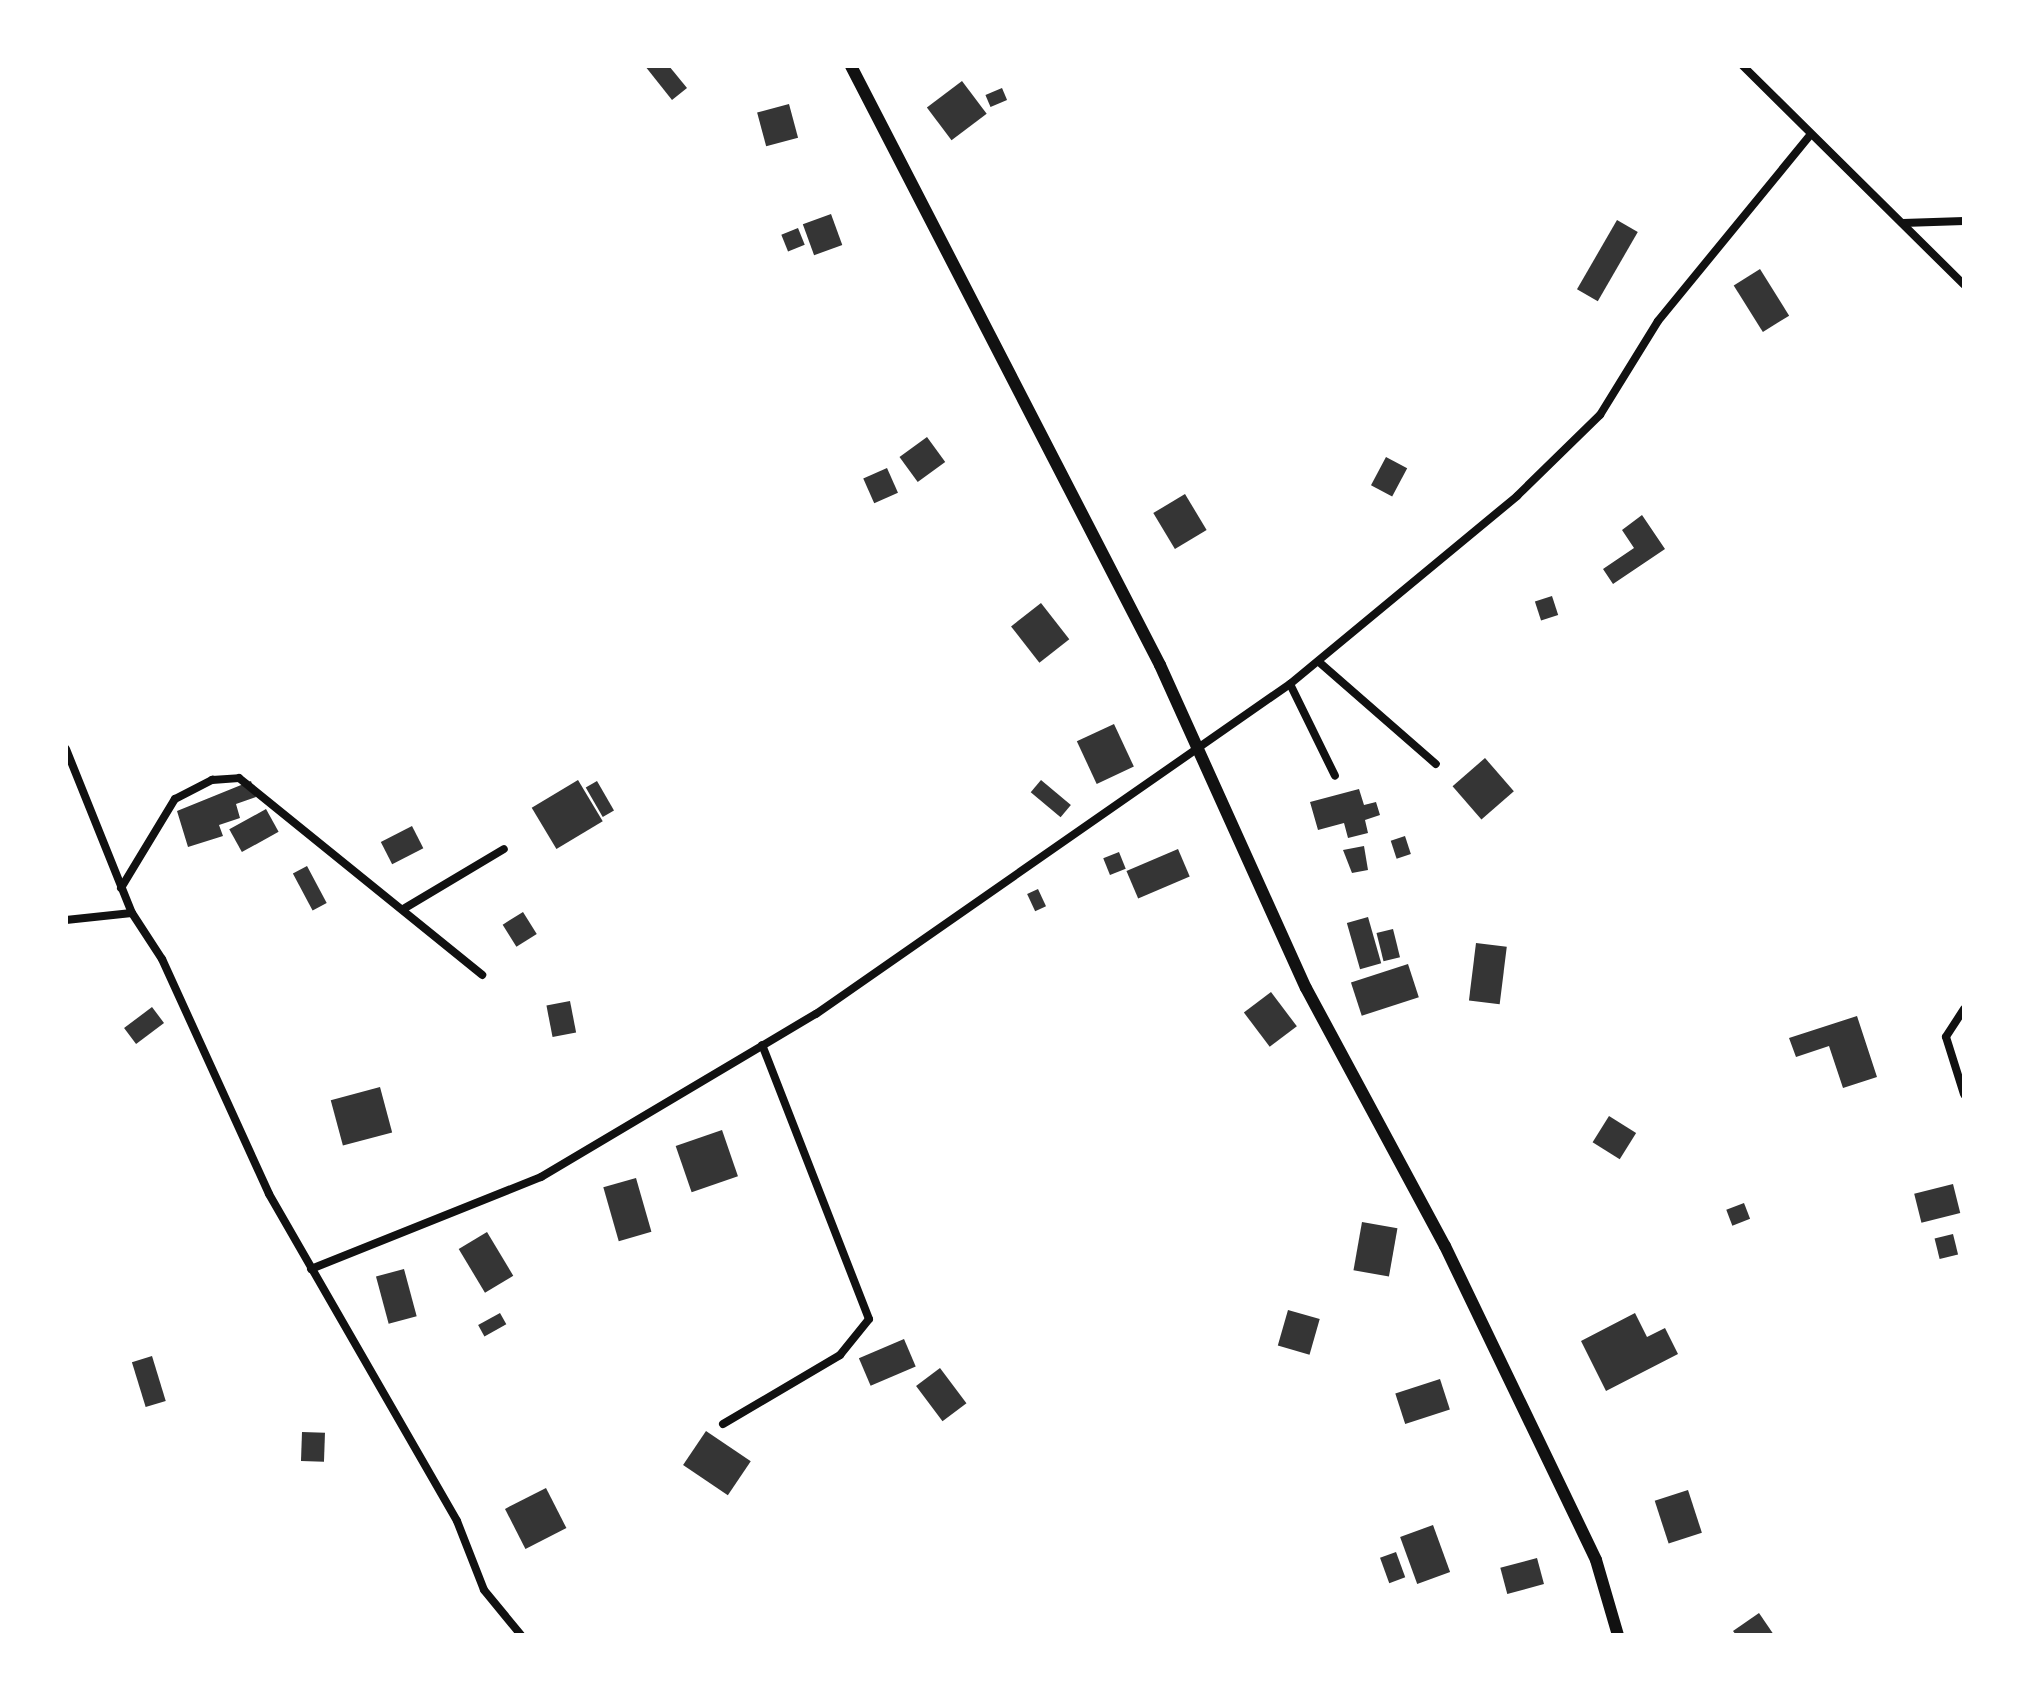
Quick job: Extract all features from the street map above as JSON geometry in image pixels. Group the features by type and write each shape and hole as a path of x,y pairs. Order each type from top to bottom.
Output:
{"street":[{"path":"851,66 1160,665 1306,988 1418,1194 1579,1524 1618,1635"},
{"path":"1743,66 1964,285"},
{"path":"311,1269 438,1224 541,1177 762,1045 864,983 1290,684 1319,662 1363,617 1517,496 1600,415 1658,321 1810,135"},
{"path":"1903,223 1964,221"},
{"path":"1319,662 1436,764"},
{"path":"1290,684 1335,776"},
{"path":"66,749 132,913 162,959 311,1269 457,1521 484,1590 521,1635"},
{"path":"121,888 175,799 222,777 253,786 405,908 482,975"},
{"path":"405,908 504,849"},
{"path":"66,920 132,913"},
{"path":"1964,1009 1948,1025 1946,1037 1964,1094"},
{"path":"723,1424 840,1355 869,1319 762,1045"}],"building":[{"path":"645,66 669,66 687,88 672,100"},
{"path":"962,81 987,114 952,140 927,107"},
{"path":"1002,88 1007,100 991,107 985,95"},
{"path":"789,104 798,138 766,146 757,113"},
{"path":"831,214 842,245 814,255 803,224"},
{"path":"1617,220 1638,232 1598,301 1577,289"},
{"path":"798,228 805,245 788,251 781,235"},
{"path":"1760,269 1789,316 1763,332 1734,285"},
{"path":"927,437 945,462 918,482 899,457"},
{"path":"1386,457 1407,468 1392,497 1371,485"},
{"path":"887,468 898,493 874,503 863,479"},
{"path":"1185,494 1207,530 1175,549 1153,513"},
{"path":"1642,515 1665,549 1613,584 1603,569 1634,548 1622,530"},
{"path":"1552,596 1558,615 1541,621 1535,602"},
{"path":"1041,603 1069,639 1039,663 1011,626"},
{"path":"1114,724 1134,767 1097,784 1077,741"},
{"path":"1485,758 1514,791 1481,819 1453,786"},
{"path":"578,780 603,821 556,849 532,808"},
{"path":"1041,780 1071,805 1061,817 1031,792"},
{"path":"251,781 256,797 236,804 240,818 219,825 223,836 188,847 177,811"},
{"path":"597,781 614,810 603,817 586,788"},
{"path":"1359,789 1364,805 1376,802 1380,815 1365,820 1368,833 1348,838 1344,823 1318,830 1310,802"},
{"path":"266,809 279,832 242,852 229,829"},
{"path":"412,826 423,848 392,864 381,842"},
{"path":"1405,836 1411,854 1397,859 1391,841"},
{"path":"1364,846 1368,870 1352,873 1343,850"},
{"path":"1178,849 1190,877 1138,898 1126,871"},
{"path":"1119,852 1126,869 1110,875 1103,858"},
{"path":"307,866 327,903 313,911 293,874"},
{"path":"1038,889 1046,906 1035,911 1027,894"},
{"path":"523,912 537,934 516,947 503,925"},
{"path":"1368,917 1381,963 1360,969 1347,923"},
{"path":"1393,929 1400,957 1384,961 1377,933"},
{"path":"1476,943 1507,947 1500,1004 1469,1001"},
{"path":"1408,964 1419,997 1362,1016 1351,983"},
{"path":"1271,992 1297,1026 1270,1047 1244,1012"},
{"path":"570,1001 576,1032 553,1037 546,1006"},
{"path":"152,1007 164,1023 136,1044 124,1028"},
{"path":"1857,1016 1877,1077 1843,1088 1829,1046 1796,1057 1789,1038"},
{"path":"380,1087 392,1132 343,1146 331,1100"},
{"path":"1609,1116 1636,1133 1620,1159 1593,1142"},
{"path":"722,1130 738,1176 692,1192 676,1146"},
{"path":"636,1178 651,1232 619,1241 603,1187"},
{"path":"1953,1184 1960,1213 1921,1223 1914,1194"},
{"path":"1744,1203 1750,1219 1732,1226 1726,1210"},
{"path":"1362,1222 1397,1228 1389,1277 1353,1270"},
{"path":"487,1232 513,1276 485,1293 459,1249"},
{"path":"1953,1234 1958,1254 1940,1259 1935,1239"},
{"path":"404,1269 417,1316 389,1324 376,1277"},
{"path":"1288,1310 1320,1319 1310,1355 1278,1346"},
{"path":"500,1313 506,1324 484,1336 478,1325"},
{"path":"1635,1313 1647,1337 1665,1328 1678,1354 1606,1391 1581,1341"},
{"path":"904,1339 916,1367 871,1386 859,1358"},
{"path":"152,1356 166,1401 146,1407 132,1362"},
{"path":"940,1368 966,1403 943,1421 916,1386"},
{"path":"1440,1379 1450,1409 1405,1424 1395,1394"},
{"path":"706,1431 751,1461 728,1495 683,1465"},
{"path":"302,1432 325,1433 324,1462 301,1461"},
{"path":"546,1488 566,1528 525,1549 505,1509"},
{"path":"1688,1490 1702,1533 1669,1544 1655,1501"},
{"path":"1433,1525 1450,1572 1417,1584 1400,1537"},
{"path":"1396,1552 1405,1577 1389,1583 1380,1558"},
{"path":"1537,1558 1544,1584 1507,1594 1500,1568"},
{"path":"1759,1613 1774,1635 1736,1635 1733,1631"}]}
